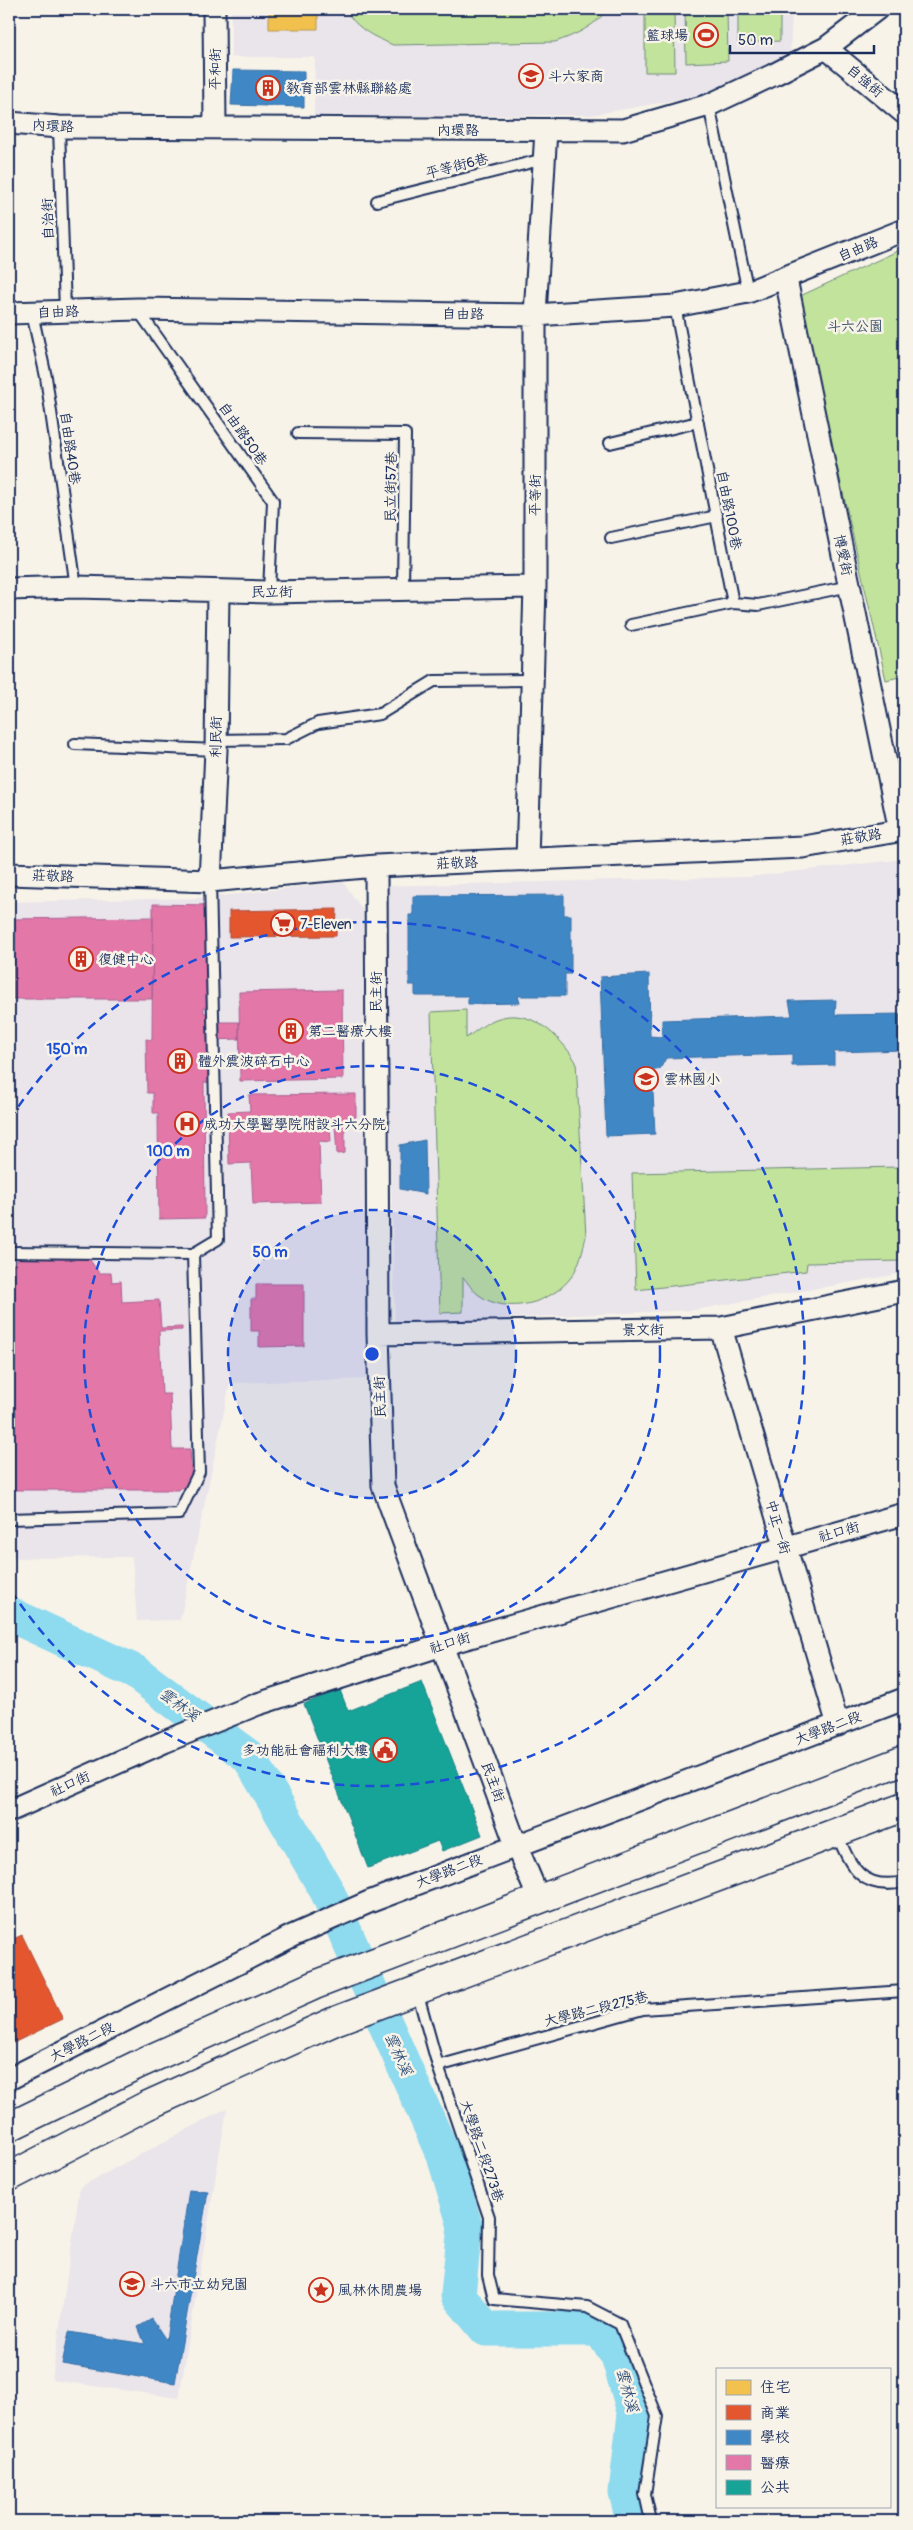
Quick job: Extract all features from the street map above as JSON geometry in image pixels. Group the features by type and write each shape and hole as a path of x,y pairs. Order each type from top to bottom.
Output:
{"main road":[{"path":"9,2128 141,2063 315,1985 904,1760"},
{"path":"9,2177 146,2106 335,2021 904,1807"},
{"path":"769,1812 782,1853"}],"street":[{"name":"平和街","path":"214,9 215,128"},
{"name":"內環路","path":"9,123 59,127 623,130 710,105 826,48 876,9"},
{"name":"自強街","path":"826,48 904,113"},
{"name":"平等街","path":"527,860 535,586 535,316 546,130"},
{"name":"自由路","path":"9,313 138,309 535,316 674,306 748,292 786,279 904,230"},
{"name":"博愛街","path":"786,279 902,831"},
{"name":"民立街","path":"9,589 76,588 269,592 535,586"},
{"name":"利民街","path":"210,881 216,745 218,592"},
{"name":"莊敬路","path":"9,874 210,881 376,866 803,847 902,831"},
{"name":"民主街","path":"376,866 378,1334 384,1486 516,1845 539,1899"},
{"name":"景文街","path":"378,1334 721,1328 904,1291"},
{"name":"中正一街","path":"721,1328 784,1548 838,1725"},
{"name":"社口街","path":"9,1811 164,1742 258,1704 442,1645 904,1514"},
{"name":"大學路二段","path":"9,2079 292,1936 369,1902 904,1699"}],"lane":[{"path":"710,105 748,292"},
{"name":"自治街","path":"59,127 65,311"},
{"name":"平等街6巷","path":"377,200 544,159"},
{"name":"自由路100巷","path":"674,306 733,603"},
{"name":"自由路50巷","path":"138,309 273,501 269,592"},
{"name":"自由路40巷","path":"32,313 46,377 76,588"},
{"path":"610,444 698,422"},
{"name":"民立街57巷","path":"298,433 405,434 403,589"},
{"path":"611,538 717,516"},
{"path":"631,624 733,603 758,605 850,586"},
{"path":"75,744 216,745 286,738 318,724 380,714 434,681 532,680"},
{"path":"9,1252 193,1254 218,1239 210,881"},
{"path":"9,1519 179,1514 199,1472 193,1254"},
{"path":"836,1833 850,1865 874,1883 892,1884 904,1882"},
{"name":"大學路二段275巷","path":"438,2066 643,2009 904,1991"},
{"path":"411,1992 438,2066"},
{"name":"大學路二段273巷","path":"438,2066 489,2217 488,2275 494,2299 587,2308 620,2324 657,2416 645,2494 651,2521"}],"shaded area":[{"name":"斗六家商","path":"231,9 792,9 790,58 705,95 590,115 314,116 315,57 231,57"},
{"name":"雲林國小","path":"904,859 904,1273 694,1310 395,1323 383,886 748,877"},
{"name":"成功大學醫學院附設斗六分院","path":"343,882 363,910 366,1379 230,1383 180,1620 137,1621 132,1557 9,1558 9,902 203,898"},
{"name":"斗六市立幼兒園","path":"227,2108 179,2398 52,2380 80,2187"}],"green space":[{"path":"345,9 608,9 584,29 555,42 393,45 360,27"},
{"path":"645,9 674,9 675,72 645,72"},
{"name":"籃球場","path":"685,9 727,9 728,61 686,63"},
{"path":"738,9 780,9 780,41 738,43"},
{"name":"斗六公園","path":"904,248 904,676 886,680 798,297"},
{"path":"466,1010 466,1038 496,1019 509,1016 521,1017 532,1020 553,1034 562,1042 576,1062 586,1236 581,1256 572,1276 564,1285 542,1299 529,1304 503,1305 479,1295 463,1277 463,1312 440,1313 431,1012"},
{"path":"899,1167 901,1261 807,1263 806,1271 636,1290 632,1173"}],"building: 住宅":[{"path":"269,9 318,9 318,29 269,29"}],"building: 商業":[{"name":"7-Eleven","path":"337,909 336,936 229,937 229,911"},
{"path":"22,1935 63,2019 9,2045 9,1941"}],"building: 學校":[{"name":"教育部雲林縣聯絡處","path":"233,70 304,71 304,107 231,105"},
{"path":"564,895 564,915 571,915 571,974 565,974 565,996 518,996 520,1003 468,1004 468,996 415,996 415,985 409,985 409,915 413,915 413,896"},
{"path":"649,974 650,1036 662,1037 662,1020 792,1016 789,1001 836,1000 835,1015 904,1014 904,1050 834,1052 834,1065 792,1066 792,1054 666,1058 660,1069 652,1071 655,1134 606,1136 600,977"},
{"path":"425,1140 426,1194 400,1189 400,1145"},
{"path":"189,2190 208,2192 175,2383 62,2364 69,2332 145,2344 138,2327 152,2319 166,2340"}],"building: 醫療":[{"name":"體外震波碎石中心","path":"153,904 209,905 207,992 211,992 211,1008 204,1007 204,1013 209,1013 209,1022 239,1022 239,1039 212,1040 213,1083 204,1082 205,1218 159,1219 158,1113 153,1113 153,1093 147,1093 146,1039 152,1040"},
{"name":"復健中心","path":"153,917 152,999 9,999 9,919"},
{"name":"第二醫療大樓","path":"342,990 343,1079 240,1081 239,992"},
{"path":"356,1094 356,1117 345,1118 345,1153 337,1154 335,1125 330,1125 331,1142 319,1141 321,1202 253,1204 251,1163 229,1164 228,1112 250,1111 249,1095"},
{"path":"26,1247 81,1247 99,1273 111,1273 112,1282 121,1281 122,1302 159,1300 161,1328 182,1327 182,1330 159,1331 162,1394 170,1394 172,1449 190,1449 192,1482 178,1490 9,1490 9,1271"},
{"path":"256,1284 304,1284 304,1346 259,1347 259,1331 251,1331 251,1299 256,1299"}],"building: 公共":[{"name":"多功能社會福利大樓","path":"422,1682 482,1835 442,1851 438,1841 368,1868 304,1704 340,1690 348,1711"}],"waterway":[{"name":"雲林溪","path":"9,1614 135,1672 249,1757 327,1891 445,2159 465,2226 458,2295 486,2329 600,2329 618,2356 635,2414 626,2492 633,2521"}],"place":[{"name":"籃球場","path":"706,35"},
{"name":"斗六家商","path":"531,76"},
{"name":"教育部雲林縣聯絡處","path":"268,88"},
{"name":"7-Eleven","path":"283,924"},
{"name":"復健中心","path":"81,959"},
{"name":"第二醫療大樓","path":"291,1031"},
{"name":"體外震波碎石中心","path":"180,1061"},
{"name":"雲林國小","path":"646,1079"},
{"name":"成功大學醫學院附設斗六分院","path":"187,1124"},
{"name":"多功能社會福利大樓","path":"385,1750"},
{"name":"斗六市立幼兒園","path":"132,2284"},
{"name":"風林休閒農場","path":"321,2290"}]}
